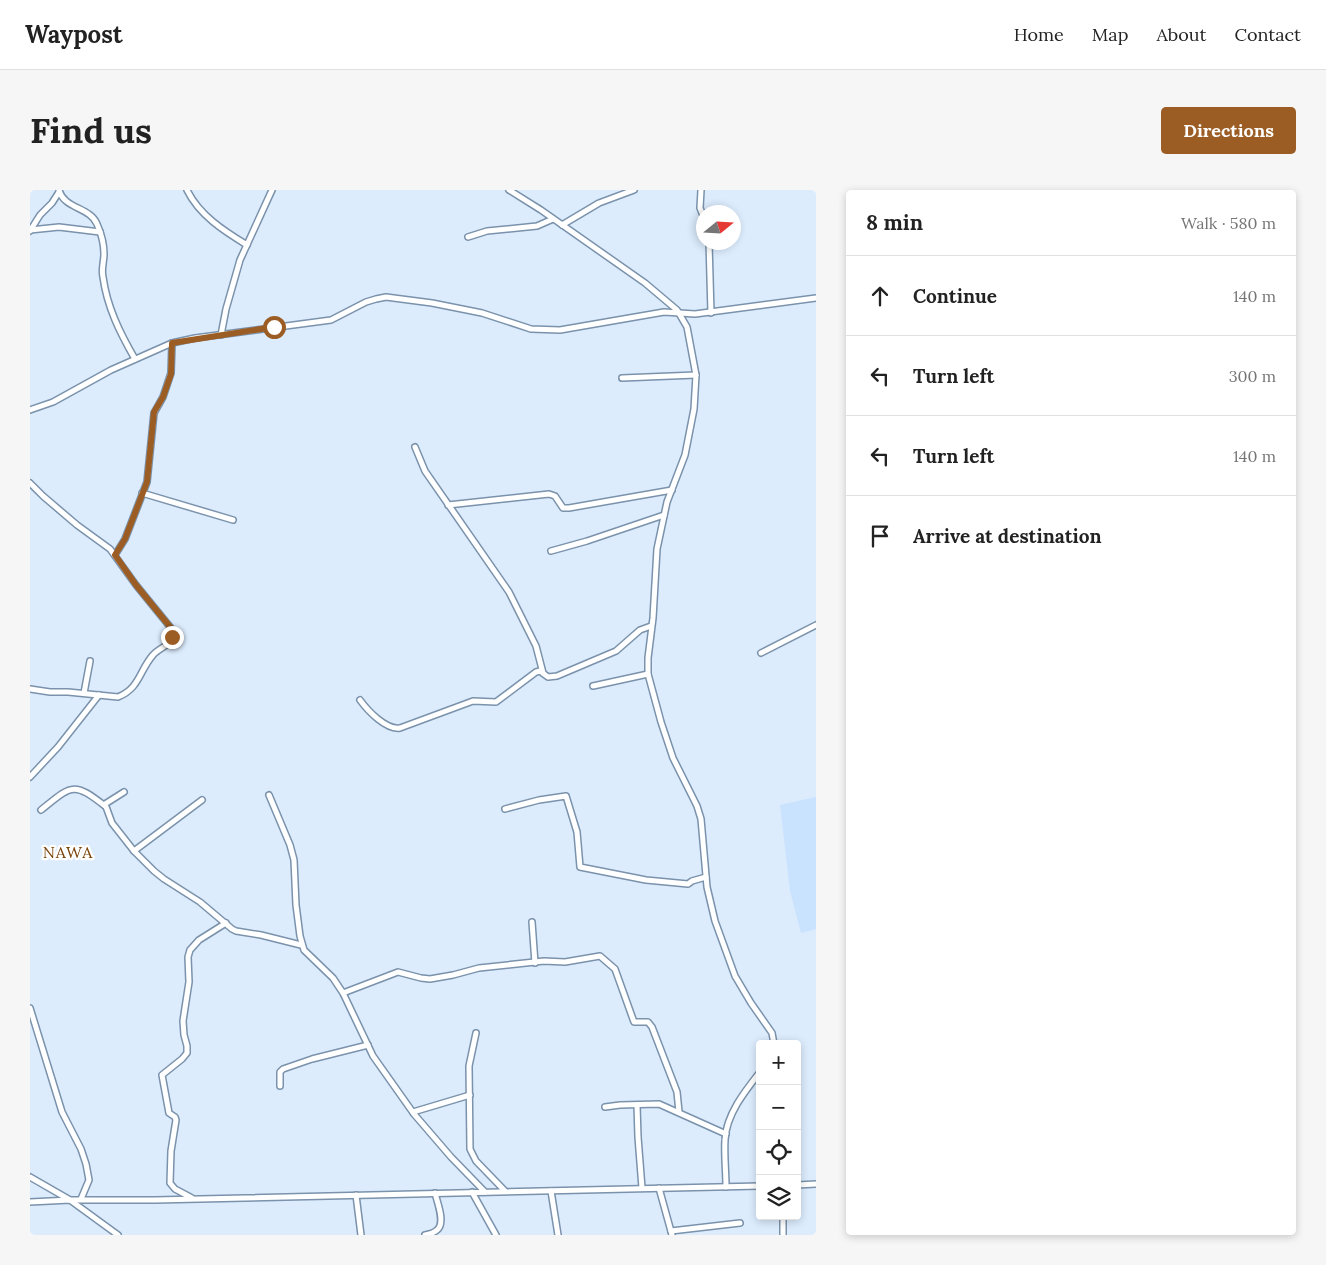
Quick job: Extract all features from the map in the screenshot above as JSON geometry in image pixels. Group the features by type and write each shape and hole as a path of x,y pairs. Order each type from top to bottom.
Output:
{"street":[{"path":"187,190 200,209 213,222 247,245"},
{"path":"221,335 231,289 240,260 272,190"},
{"path":"509,190 645,283 680,314 686,327 696,374 694,409 683,462 664,515 655,565 648,674 673,758 697,806 701,819 706,877 715,921 736,976 772,1033 773,1040"},
{"path":"562,225 599,203 634,190"},
{"path":"700,205 701,190"},
{"path":"30,230 40,214 52,203 59,191 66,202 92,216 100,232 104,255 102,275 106,295 119,331 135,359"},
{"path":"468,237 487,231 537,226 553,219"},
{"path":"30,230 59,227 100,232"},
{"path":"709,250 711,313"},
{"path":"30,410 53,402 81,385 172,343 330,320 366,302 386,297 462,308 531,329 544,330 560,330 664,312 680,314 711,313 816,298"},
{"path":"115,555 125,539 148,478 147,465 154,412 163,397 171,374 172,343"},
{"path":"622,378 696,374"},
{"path":"415,447 422,466 509,592 536,646 543,673"},
{"path":"30,483 59,510 103,543 115,555 136,585 171,628 172,637 154,654 135,685 118,697 30,689"},
{"path":"448,505 549,494 556,496 563,508 569,508 672,490"},
{"path":"142,493 233,520"},
{"path":"551,551 588,541 664,515"},
{"path":"761,653 816,625"},
{"path":"360,700 367,709 388,726 396,728 473,701 496,702 536,672 540,671 548,677 557,676 616,651 640,630 651,626"},
{"path":"84,693 90,661"},
{"path":"593,686 648,674"},
{"path":"30,777 58,747 99,695"},
{"path":"41,810 62,793 73,788 85,790 105,806 112,823 134,851 164,879 200,902 236,931 261,934 302,945"},
{"path":"105,806 108,801 124,792"},
{"path":"269,795 290,845 294,860 296,905 302,945 308,954 333,978 344,993 368,1045 413,1112 451,1157 485,1192"},
{"path":"505,809 539,800 566,796 577,832 580,867 646,880 688,884 706,877"},
{"path":"134,851 202,800"},
{"path":"532,922 536,963"},
{"path":"192,1199 175,1189 170,1183 171,1151 176,1120 169,1113 162,1074 186,1056 187,1053 183,1021 189,982 188,957 190,950 199,940 226,923"},
{"path":"344,993 398,972 430,979 479,968 565,962 596,956 604,959 615,969 633,1020 638,1023 648,1022 652,1027 677,1092 679,1112"},
{"path":"30,1008 62,1112 81,1149 86,1164 89,1180 81,1199"},
{"path":"476,1033 469,1066 470,1149 476,1161 505,1191"},
{"path":"280,1086 280,1072 283,1069 312,1059 368,1045"},
{"path":"726,1187 726,1134 728,1125 736,1107 756,1078"},
{"path":"413,1112 470,1095"},
{"path":"606,1107 659,1104 726,1134"},
{"path":"637,1105 642,1188"},
{"path":"30,1177 70,1200 118,1235"},
{"path":"801,1185 816,1184"},
{"path":"30,1202 81,1199 192,1199 756,1186"},
{"path":"659,1188 671,1233 740,1223"},
{"path":"551,1191 558,1235"},
{"path":"472,1192 496,1235"},
{"path":"425,1235 440,1227 435,1193"},
{"path":"356,1195 361,1235"},
{"path":"783,1220 783,1235"}],"shaded area":[{"path":"816,797 816,929 801,933 790,891 780,805"}],"district":[{"name":"NAWA","path":"68,852"}],"route":[{"path":"172,637 171,628 136,585 115,555 122,546 147,482 147,465 154,412 163,397 171,374 172,343 274,327"}]}
